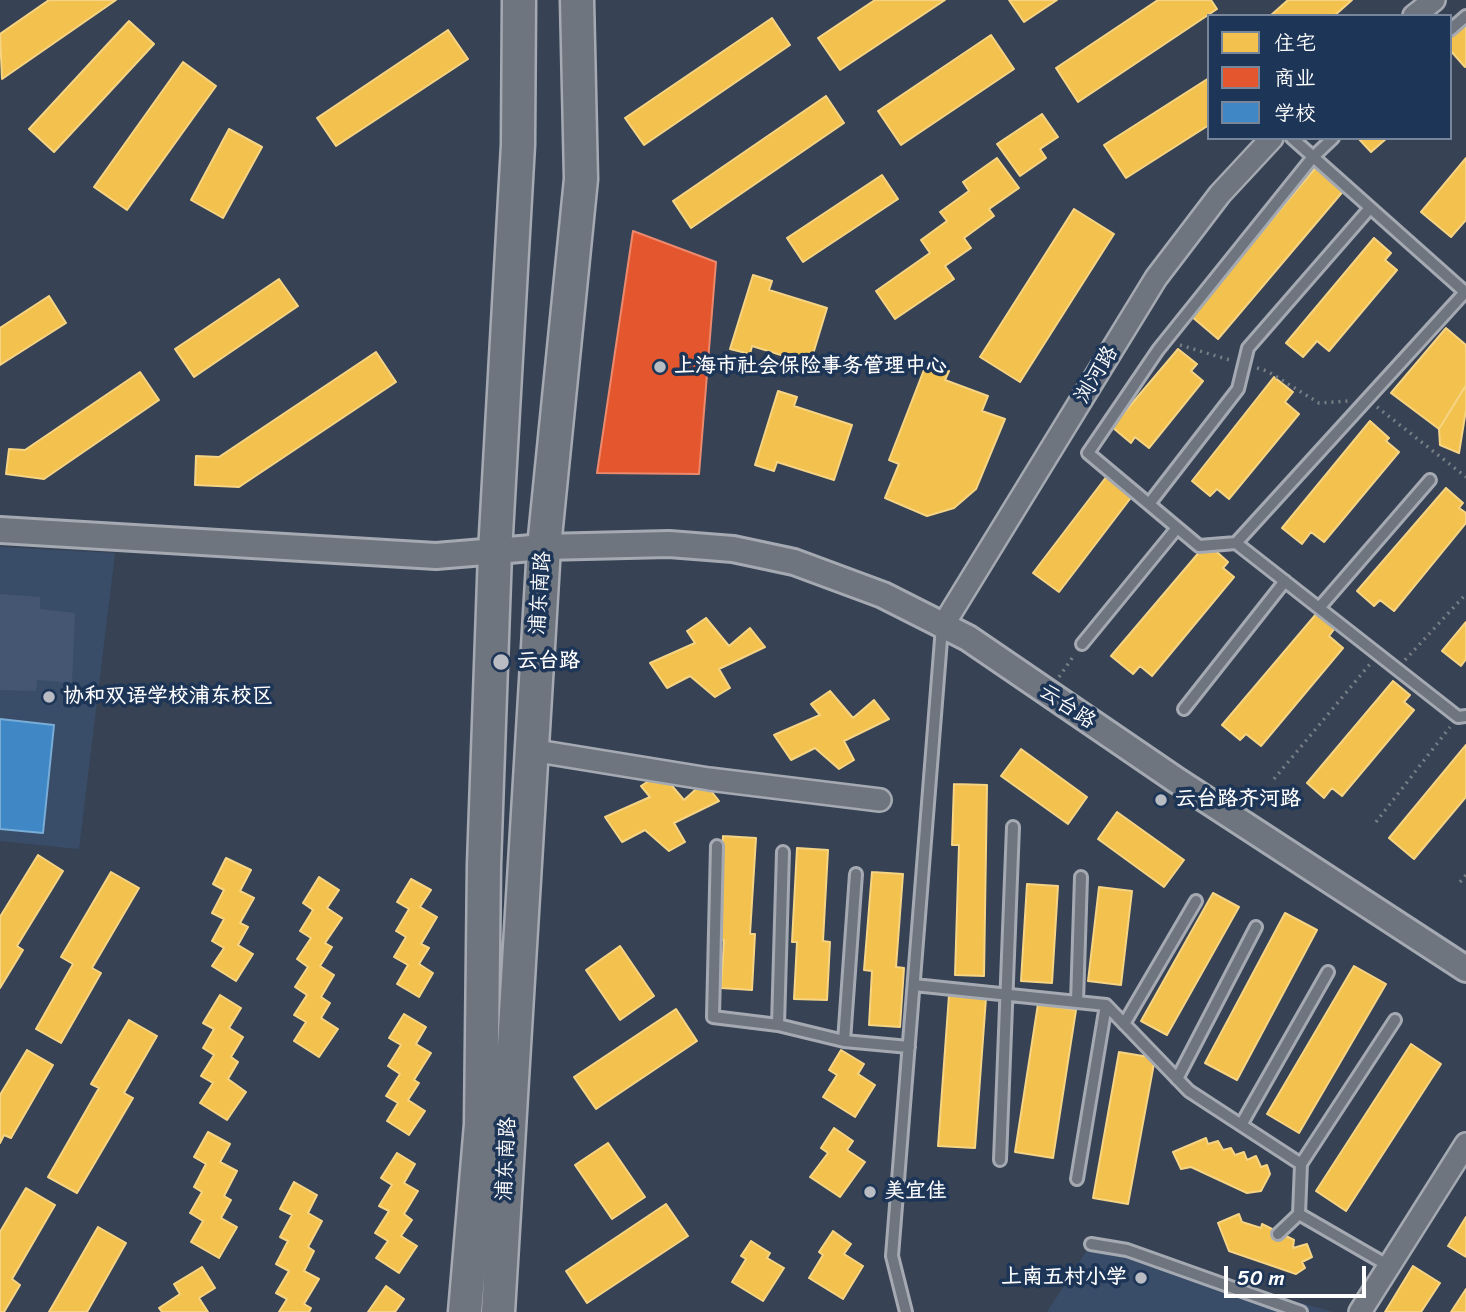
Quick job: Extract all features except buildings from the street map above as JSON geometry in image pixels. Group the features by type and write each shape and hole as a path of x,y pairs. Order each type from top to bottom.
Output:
{"main road":[{"name":"浦东南路","path":"465,1312 481,1124 484,865 495,552 518,145 519,0"},
{"name":"浦东南路","path":"498,1312 544,547 581,179 578,0"}],"street":[{"path":"1416,14 1434,0"},
{"name":"浏河路","path":"942,627 1156,278 1220,194 1270,140"},
{"name":"云台路","path":"0,530 436,556 544,547 669,544 764,555 854,582 968,639 1047,694 1466,969"},
{"path":"531,750 709,779 880,800"},
{"path":"1360,1312 1466,1144"}],"lane":[{"path":"1452,28 1466,16"},
{"path":"1236,543 1465,291 1294,140"},
{"path":"1331,140 1313,157 1158,350 1088,453 1199,546 1236,543 1396,669 1462,716"},
{"path":"1149,504 1238,389 1248,348 1370,208"},
{"path":"1319,608 1430,480"},
{"path":"1082,644 1177,528"},
{"path":"1184,709 1285,581"},
{"path":"906,1312 892,1256 942,627"},
{"path":"999,1160 1013,827"},
{"path":"717,846 713,1017 778,1025 845,1041 909,1047"},
{"path":"778,1025 783,852"},
{"path":"845,1041 856,874"},
{"path":"1077,1002 1080,877"},
{"path":"1124,1024 1196,901"},
{"path":"1177,1079 1256,927"},
{"path":"1241,1125 1328,972"},
{"path":"914,985 1106,1005 1189,1091 1301,1164"},
{"path":"1077,1180 1106,1005"},
{"path":"1279,1234 1299,1214 1301,1164 1395,1020"},
{"path":"1299,1214 1389,1266"},
{"path":"1091,1244 1127,1250 1301,1312"}],"path":[{"path":"1158,350 1184,344 1267,371 1319,403 1367,399 1466,477"},
{"path":"1396,669 1466,594"},
{"path":"1047,694 1082,644"},
{"path":"1274,779 1378,654"},
{"path":"1376,822 1462,716"},
{"path":"1460,882 1466,875"}],"shaded area":[{"name":"协和双语学校浦东校区","path":"0,547 115,553 79,849 0,841"},
{"path":"0,594 40,597 40,609 75,613 72,683 37,680 36,691 0,690"},
{"name":"上南五村小学","path":"1091,1244 1333,1312 1047,1312"}],"place":[{"name":"上海市社会保险事务管理中心","path":"660,367"},
{"name":"云台路","path":"501,662"},
{"name":"协和双语学校浦东校区","path":"49,697"},
{"name":"云台路齐河路","path":"1161,800"},
{"name":"美宜佳","path":"870,1192"},
{"name":"上南五村小学","path":"1141,1278"}]}
